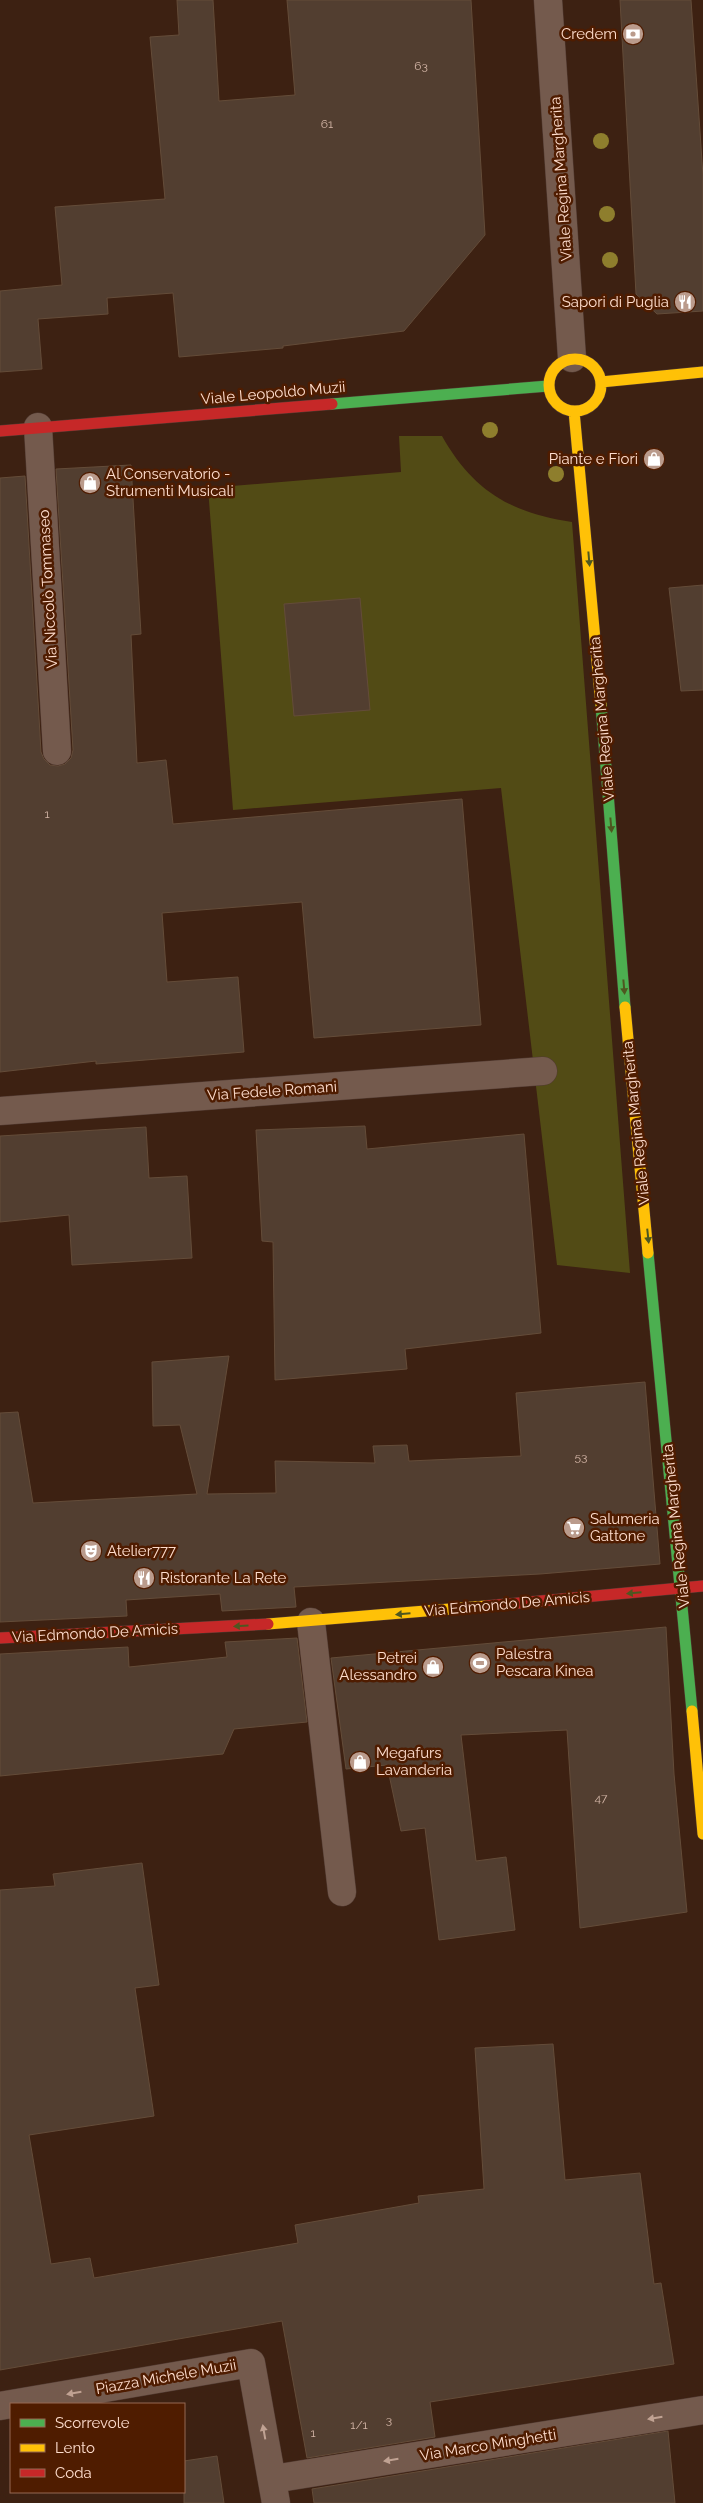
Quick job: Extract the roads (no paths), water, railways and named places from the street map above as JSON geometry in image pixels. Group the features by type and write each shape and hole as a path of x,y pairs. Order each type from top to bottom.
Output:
{"street":[{"name":"Viale Regina Margherita","path":"548,0 572,358"},
{"path":"572,358 588,361 599,374 602,382 597,399 583,410 574,411 566,410 554,401 548,386 552,370 564,360 572,358"},
{"path":"602,382 703,372"},
{"name":"Viale Leopoldo Muzii","path":"0,431 548,386"},
{"name":"Viale Regina Margherita","path":"574,411 585,510 630,1061 683,1588 703,1834"},
{"name":"Via Niccolò Tommaseo","path":"38,427 57,751"},
{"name":"Via Fedele Romani","path":"0,1111 543,1071"},
{"name":"Via Edmondo De Amicis","path":"0,1638 311,1622 703,1586"},
{"path":"311,1622 342,1892"},
{"name":"Piazza Michele Muzii","path":"18,2403 251,2363 274,2491"},
{"name":"Via Marco Minghetti","path":"274,2491 703,2410"}],"place":[{"name":"Credem","path":"633,34"},
{"name":"Sapori di Puglia","path":"685,302"},
{"name":"Piante e Fiori","path":"654,459"},
{"name":"Al Conservatorio - Strumenti Musicali","path":"90,483"},
{"name":"Salumeria Gattone","path":"574,1528"},
{"name":"Atelier777","path":"91,1551"},
{"name":"Ristorante La Rete","path":"144,1578"},
{"name":"Palestra Pescara Kinea","path":"480,1663"},
{"name":"Petrei Alessandro","path":"433,1667"},
{"name":"Megafurs Lavanderia","path":"360,1762"}]}
